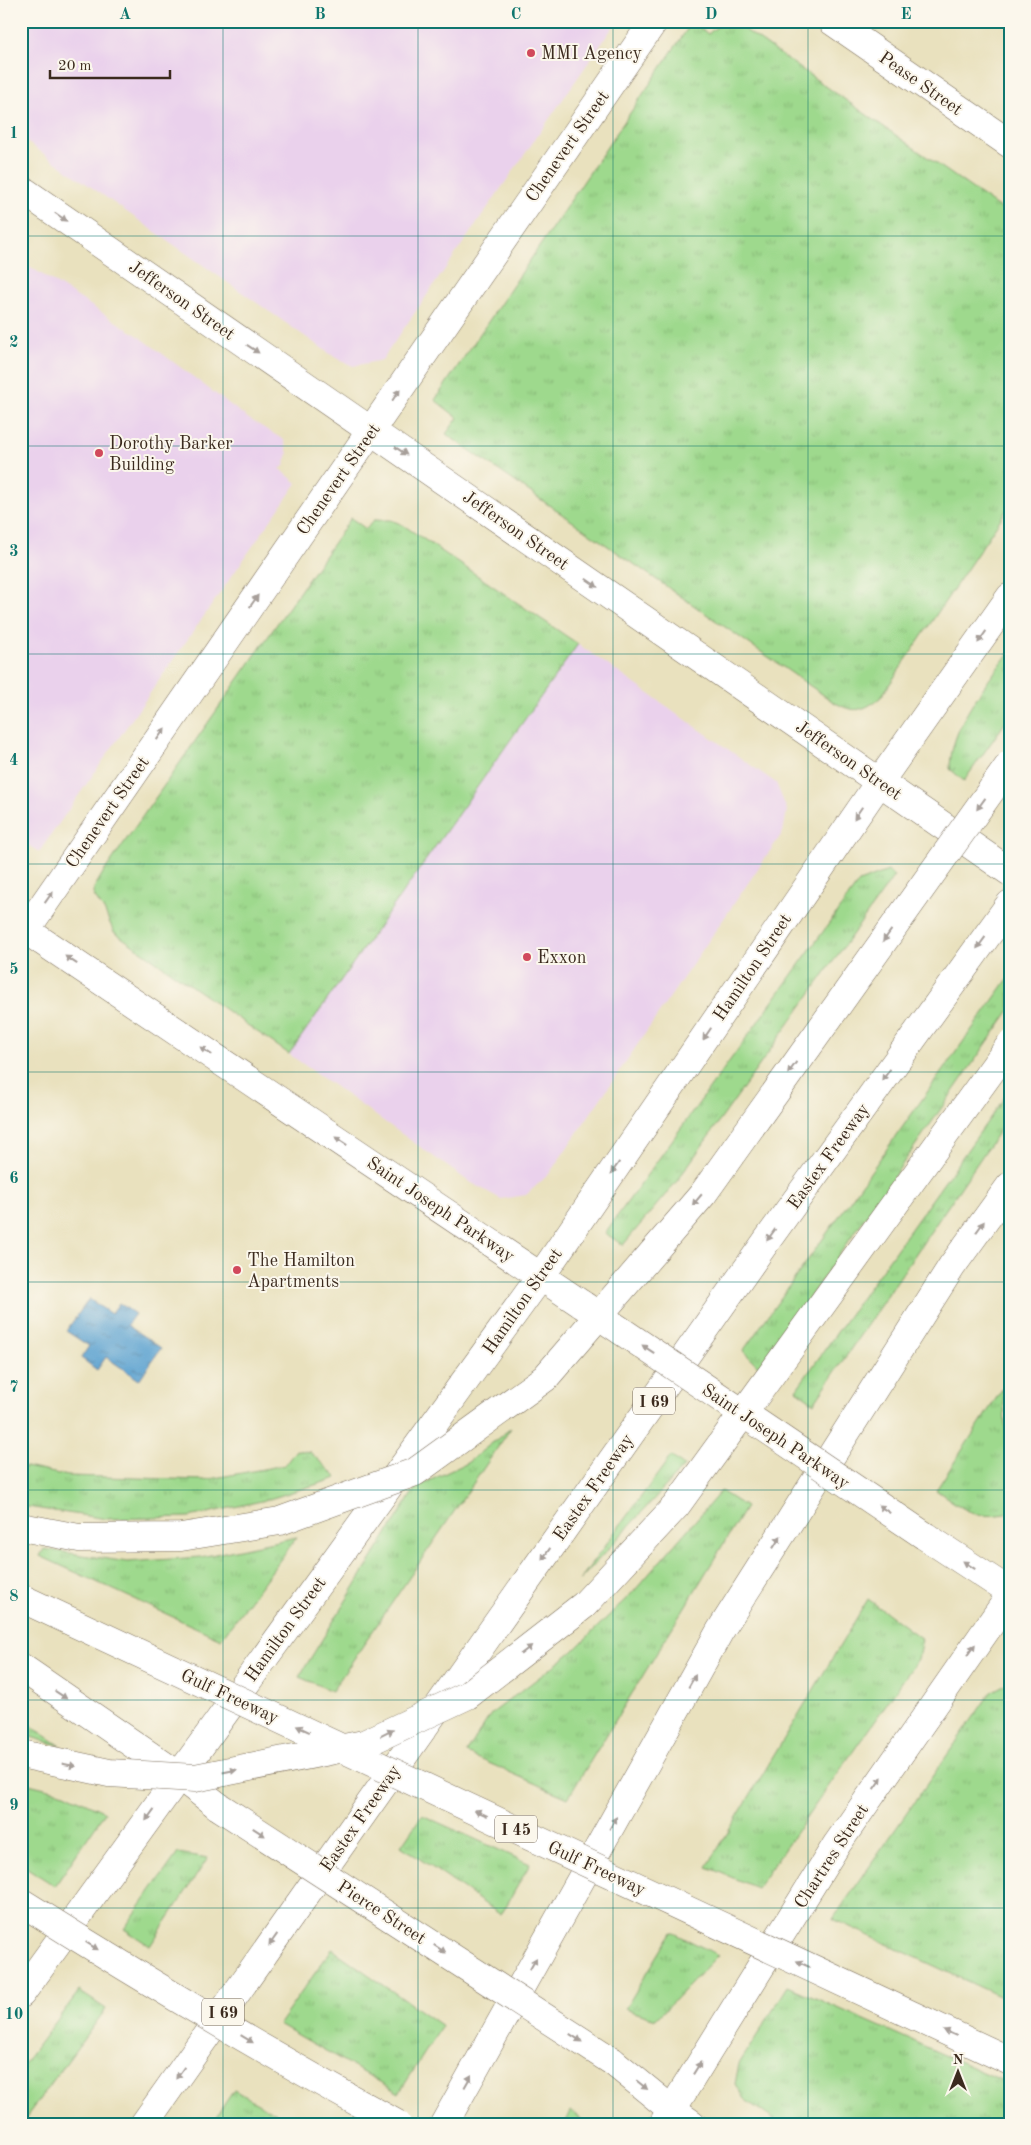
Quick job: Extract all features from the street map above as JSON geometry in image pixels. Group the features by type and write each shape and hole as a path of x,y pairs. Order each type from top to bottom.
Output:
{"main road":[{"name":"Chenevert Street","path":"23,931 654,21"},
{"name":"Pease Street","path":"832,21 1010,144"},
{"name":"Jefferson Street","path":"21,189 1010,872"},
{"name":"Hamilton Street","path":"21,1994 541,1276 880,781 1010,597"},
{"path":"21,1526 79,1538 181,1537 280,1520 415,1472 545,1378 703,1194 1010,764"},
{"name":"Eastex Freeway","path":"144,2124 768,1239 1010,904"},
{"name":"Saint Joseph Parkway","path":"23,931 541,1276 1010,1592"},
{"path":"21,1754 109,1773 195,1778 364,1744 468,1695 584,1605 676,1506 1010,1045"},
{"path":"444,2124 720,1631 952,1266 1010,1186"},
{"name":"Chartres Street","path":"676,2119 837,1844 1010,1596"},
{"name":"Gulf Freeway","path":"21,1598 1010,2061"},
{"name":"Pierce Street","path":"21,1667 178,1775 218,1806 612,2061 676,2119"},
{"path":"21,1902 116,1962 315,2079 397,2124"}],"shaded area":[{"path":"21,21 617,21 382,360 353,366 336,358 21,138"},
{"path":"21,261 140,337 249,419 284,440 288,454 284,466 280,469 297,483 39,852 23,842 21,843"},
{"name":"Exxon","path":"578,644 776,783 787,810 783,832 549,1174 526,1195 501,1199 468,1181 289,1054"}],"green space":[{"path":"724,21 733,22 744,29 1010,215 1010,505 881,697 868,706 857,709 846,708 832,701 446,434 458,418 435,400 692,22 708,34"},
{"path":"351,518 366,529 374,520 391,520 403,525 578,644 289,1054 114,932 104,910 94,896 94,888"},
{"path":"1010,651 1010,716 964,781 950,769 956,737 980,692"},
{"path":"888,871 894,876 677,1181 623,1245 605,1233 859,882"},
{"path":"1010,976 1010,1010 760,1368 743,1351"},
{"path":"1010,1090 1010,1115 814,1403 796,1390"},
{"path":"1003,1388 1010,1513 998,1515 978,1514 962,1508 936,1490"},
{"path":"511,1428 332,1691 299,1677 416,1487 467,1463"},
{"path":"296,1450 310,1452 337,1478 266,1500 189,1517 107,1519 21,1506 21,1466 68,1476 204,1480 285,1465"},
{"path":"671,1456 684,1466 579,1581"},
{"path":"721,1491 746,1507 568,1798 466,1753 491,1714 572,1652 636,1589"},
{"path":"297,1537 221,1639 40,1556 44,1549 127,1562 201,1557"},
{"path":"868,1599 922,1639 918,1659 757,1888 707,1867"},
{"path":"1010,1684 1010,2001 833,1919 991,1692"},
{"path":"21,1719 61,1746 21,1734"},
{"path":"21,1782 65,1793 105,1812 55,1886 21,1864"},
{"path":"422,1815 530,1864 501,1915 401,1846"},
{"path":"178,1853 208,1858 150,1946 124,1929"},
{"path":"672,1932 718,1955 656,2019 625,2009"},
{"path":"332,1949 442,2026 399,2093 279,2024"},
{"path":"788,1986 1010,2084 1010,2124 780,2124 744,2099 735,2084 739,2064"},
{"path":"79,1991 106,2009 21,2124 21,2068"},
{"path":"234,2090 296,2124 211,2124"},
{"path":"571,2111 587,2124 565,2124"}],"water":[{"path":"89,1299 111,1314 119,1303 135,1314 127,1325 161,1348 139,1380 106,1357 97,1370 81,1358 89,1346 66,1331"}],"place":[{"name":"MMI Agency","path":"531,53"},
{"name":"Dorothy Barker Building","path":"99,453"},
{"name":"Exxon","path":"527,957"},
{"name":"The Hamilton Apartments","path":"237,1270"}]}
